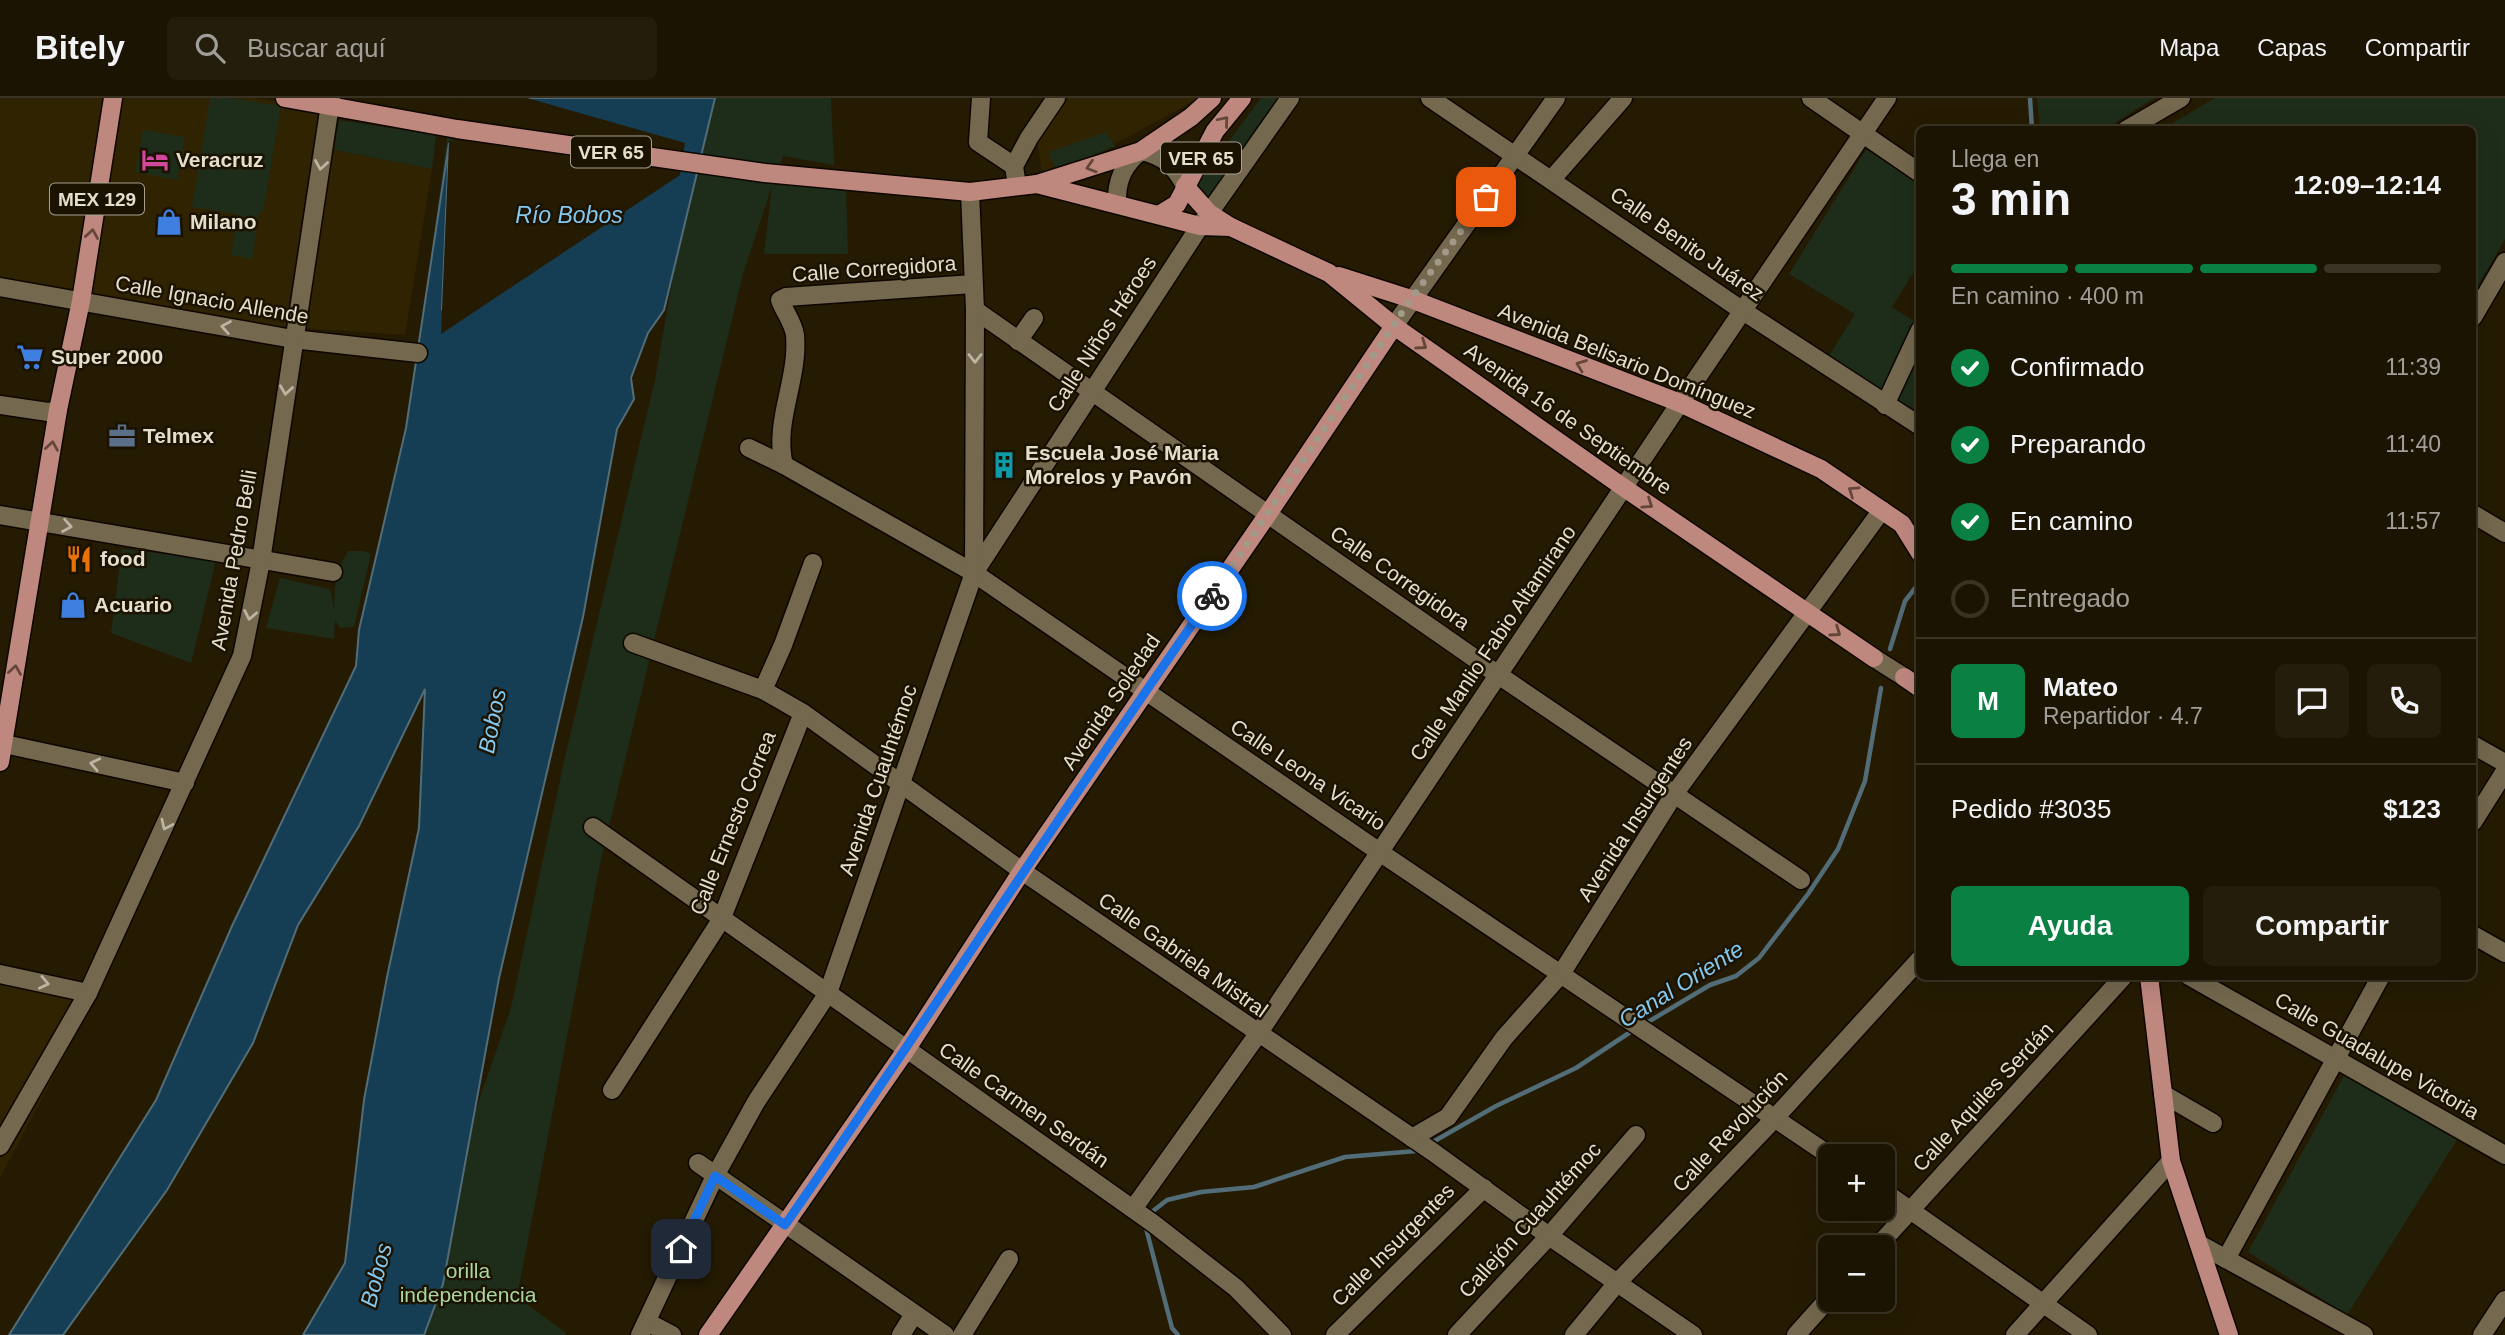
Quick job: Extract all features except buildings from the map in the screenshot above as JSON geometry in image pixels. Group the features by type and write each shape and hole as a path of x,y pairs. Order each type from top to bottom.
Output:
{"main road":[{"name":"MEX 129","path":"0,762 1,743 58,410 80,301 113,98"},
{"name":"VER 65","path":"285,98 331,102 457,129 765,173 970,192 1037,184 1141,151 1191,117 1212,98"},
{"name":"VER 65","path":"1159,215 1177,204 1215,131 1242,98"},
{"name":"Avenida 16 de Septiembre","path":"1037,184 1159,215 1204,219 1231,228 1329,273 1394,326 1623,487 1874,657"},
{"name":"Avenida 16 de Septiembre","path":"1185,186 1204,219"},
{"name":"Avenida Belisario Domínguez","path":"1329,273 1411,299 1680,403 1822,469 1902,524 1916,547"},
{"name":"Avenida Soledad","path":"708,1335 906,1050 1022,871 1394,326"},
{"path":"1903,677 1916,685"},
{"path":"2149,980 2171,1161 2229,1335"}],"street":[{"path":"981,98 978,142 1014,166"},
{"path":"1017,186 1014,166 1028,138 1056,98"},
{"name":"Calle Niños Héroes","path":"974,573 1204,219 1290,98"},
{"name":"Calle Benito Juárez","path":"1430,98 1743,311 1916,424"},
{"name":"Avenida Soledad","path":"1394,326 1556,98"},
{"path":"1552,179 1623,98"},
{"path":"1811,98 1916,170"},
{"name":"Calle Manlio Fabio Altamirano","path":"1133,1209 1258,1034 1381,853 1623,487 1887,98"},
{"path":"2133,126 2181,98"},
{"name":"Avenida Pedro Belli","path":"0,1146 88,993 242,656 261,561 331,102"},
{"path":"1117,204 1117,192 1124,168 1141,151 1169,162 1179,173 1185,186"},
{"name":"Avenida Cuauhtémoc","path":"644,1329 715,1176 756,1102 828,993 974,573 975,310 970,192"},
{"path":"2476,312 2505,262"},
{"name":"Calle Corregidora","path":"784,465 780,448 782,422 793,369 795,335 790,318 780,300 786,297 973,284"},
{"name":"Calle Ignacio Allende","path":"0,287 293,339 418,353"},
{"name":"Calle Corregidora","path":"975,310 1500,676 1801,880"},
{"path":"1018,341 1034,318"},
{"path":"1885,405 1916,339"},
{"path":"0,405 48,412 58,410"},
{"name":"Calle Leona Vicario","path":"749,448 784,465 974,573 1381,853 1818,1148"},
{"name":"Avenida Insurgentes","path":"1412,1138 1448,1117 1504,1038 1561,974 1675,793 1882,510"},
{"path":"0,515 333,572"},
{"path":"2476,516 2505,533"},
{"path":"763,690 783,645 813,563"},
{"name":"Calle Gabriela Mistral","path":"633,643 763,690 803,713 1022,871 1412,1138 1693,1335"},
{"path":"1874,657 1903,677"},
{"name":"Calle Ernesto Correa","path":"612,1090 721,920 803,713"},
{"path":"1,743 185,783"},
{"path":"2476,747 2505,763"},
{"path":"2476,817 2505,771"},
{"name":"Calle Carmen Serdán","path":"593,828 1133,1209 1236,1288 1282,1335"},
{"path":"2476,937 2505,953"},
{"name":"Calle Revolución","path":"1574,1335 1617,1283 1774,1119 1916,964"},
{"path":"0,974 88,993"},
{"name":"Calle Aquiles Serdán","path":"1887,1235 2120,980"},
{"name":"Calle Guadalupe Victoria","path":"2196,980 2505,1155"},
{"path":"2226,1259 2379,980"},
{"path":"2163,1094 2213,1123"},
{"name":"Callejón Cuauhtémoc","path":"1457,1335 1549,1236 1636,1135"},
{"path":"2015,1335 2171,1161"},
{"path":"698,1163 945,1335"},
{"name":"Calle Insurgentes","path":"1335,1335 1483,1188"},
{"path":"1895,1199 2088,1335"},
{"path":"2199,1244 2364,1335"},
{"path":"962,1335 1009,1259"},
{"path":"2483,1335 2505,1300"},
{"path":"1797,1335 1818,1311"},
{"path":"901,1335 914,1314"},
{"path":"644,1329 672,1335"}],"shaded area":[{"path":"0,98 110,98 75,293 0,281"},
{"path":"119,98 255,98 328,110 291,333 86,297"},
{"path":"1064,98 1200,98 1124,139 1042,174 1037,138"},
{"path":"334,150 432,169 405,335 301,328"},
{"path":"0,977 96,996 0,1178"}],"green space":[{"path":"210,98 230,98 281,106 252,259 231,255 238,214 192,207"},
{"name":"orilla independencia","path":"716,98 831,98 834,165 783,156 774,181 846,189 848,254 764,254 772,186 743,274 601,859 517,1297 566,1333 398,1335 511,1008 565,757 655,380 686,202"},
{"path":"1261,98 1291,98 1210,202 1196,185"},
{"path":"2037,98 2154,98 2110,126 2040,126"},
{"path":"2215,98 2505,98 2505,239 2476,289 2476,126 2168,126"},
{"path":"339,120 436,135 432,169 334,150"},
{"path":"143,130 185,137 177,180 135,172"},
{"path":"1106,132 1115,146 1056,171 1049,152"},
{"path":"447,138 453,139 418,353"},
{"path":"1866,150 1916,181 1916,268 1892,307 1916,322 1916,412 1828,358 1855,314 1789,274"},
{"path":"122,549 216,560 191,663 111,633"},
{"path":"348,551 371,554 354,627 340,628 335,620 334,639 266,628 280,578 330,589 334,610 337,580"},
{"path":"2345,1074 2458,1138 2347,1315 2248,1252"}],"water":[{"name":"Río Bobos","path":"461,98 715,98 664,310 648,333 631,378 634,399 617,429 583,617 499,978 443,1284 424,1335 303,1335 345,1263 364,1100 419,828 425,689 359,826 298,925 253,1043 167,1190 63,1335 9,1335 156,1100 232,926 356,666 359,630 406,428 449,143 442,310"}],"pier":[{"path":"458,98 527,98 685,143 680,175 441,334 449,143 450,140 453,143 452,171 457,113 453,114"}],"waterway":[{"name":"Canal Oriente","path":"2030,98 2032,126"},
{"name":"Canal Oriente","path":"1890,649 1905,601 1916,587"},
{"name":"Canal Oriente","path":"1643,1025 1710,985 1736,976 1759,958 1808,894 1838,849 1865,781 1881,688"},
{"name":"Canal Oriente","path":"1431,1143 1496,1106 1576,1068 1635,1029"},
{"name":"Canal Oriente","path":"1153,1211 1167,1200 1201,1192 1254,1187 1345,1157 1416,1151"},
{"name":"Canal Oriente","path":"1146,1228 1172,1328 1178,1335"}],"way so far":[{"path":"1212,596 1411,299 1486,197"}],"place":[{"name":"Veracruz","path":"155,160"},
{"name":"Milano","path":"169,222"},
{"name":"Super 2000","path":"30,357"},
{"name":"Telmex","path":"122,436"},
{"name":"Escuela José Maria Morelos y Pavón","path":"1004,465"},
{"name":"food","path":"79,559"},
{"name":"Acuario","path":"73,605"}],"route":[{"path":"681,1249 715,1176 785,1225 906,1050 1022,871 1212,596"}],"water label":[{"name":"Bobos","path":"492,721"},
{"name":"Bobos","path":"376,1275"}]}
